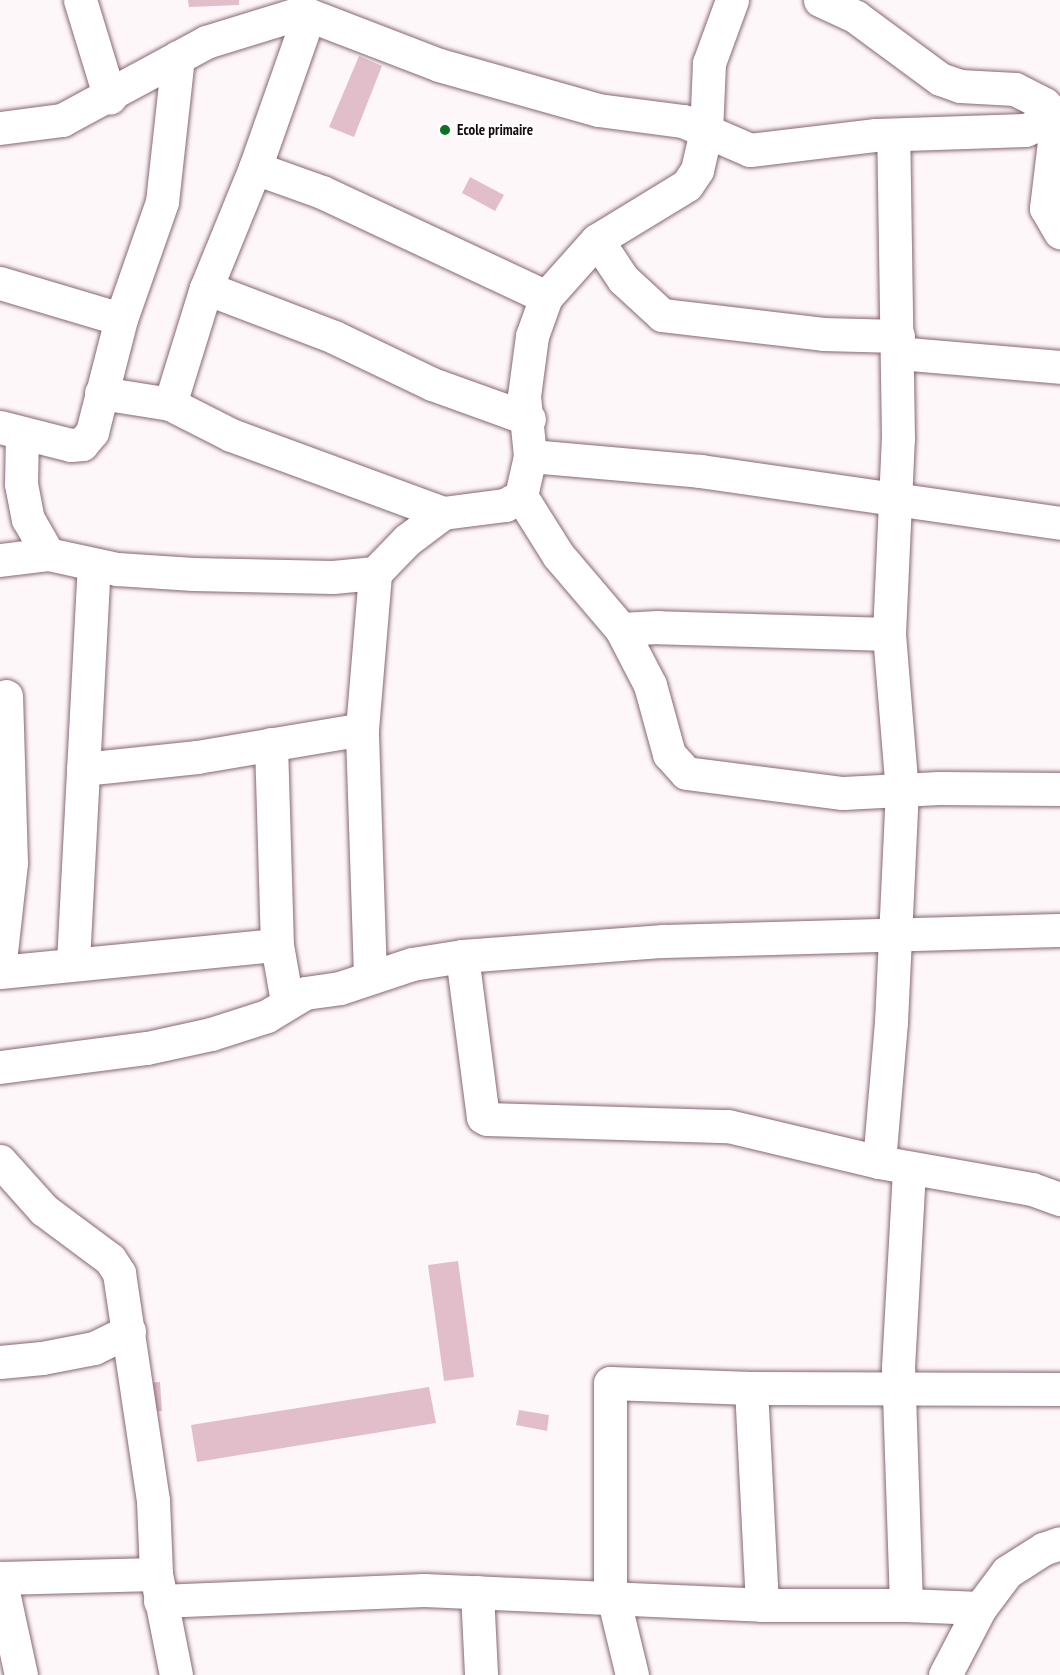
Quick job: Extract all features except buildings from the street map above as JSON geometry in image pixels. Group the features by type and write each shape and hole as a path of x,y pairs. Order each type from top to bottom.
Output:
{"street":[{"path":"80,0 110,98"},
{"path":"732,0 709,63 706,132 697,170 687,185 597,240 546,297 532,336 524,396 529,419 530,456 521,496 558,555 621,629 640,659 650,685 669,754 686,773 843,793 1060,789"},
{"path":"820,0 856,17 940,79 960,86 1015,89 1044,104 1058,116"},
{"path":"0,128 62,120 110,98 148,71 206,42 310,10 450,68 598,110 683,121 750,150 829,138 1025,130 1058,116"},
{"path":"170,404 206,288 255,168 310,10"},
{"path":"48,554 28,519 11,430 82,444 92,432 121,319 162,202 178,57"},
{"path":"1058,116 1046,208 1060,232"},
{"path":"893,135 898,344 889,634 902,792 896,932 894,1166 906,1605"},
{"path":"255,168 322,192 546,297"},
{"path":"597,240 623,279 662,315 898,344 1060,368"},
{"path":"0,283 121,319"},
{"path":"206,288 334,337 432,384 529,419"},
{"path":"101,393 170,404 231,435 443,513 505,505 521,496"},
{"path":"530,456 700,471 1060,523"},
{"path":"370,976 362,729 375,573 407,540 443,513"},
{"path":"0,560 48,554 82,559 94,566 193,574 333,577 375,573"},
{"path":"73,962 94,566"},
{"path":"621,629 658,627 889,634"},
{"path":"0,962 11,863 6,696"},
{"path":"84,770 362,729"},
{"path":"271,744 277,945 287,1002"},
{"path":"0,1067 147,1048 200,1036 267,1016 305,993 340,988 370,976 462,956 663,941 896,932 1060,930"},
{"path":"0,972 73,962 277,945"},
{"path":"462,956 483,1117 487,1119 728,1126 894,1166 978,1178 1060,1199"},
{"path":"0,1161 44,1210 116,1267 129,1331 153,1501 158,1588 176,1675"},
{"path":"0,1362 42,1358 94,1347 129,1331"},
{"path":"632,1675 612,1599 610,1383 899,1390 1060,1389"},
{"path":"751,1388 762,1605"},
{"path":"945,1675 980,1608 1013,1567 1060,1543"},
{"path":"21,1675 0,1578 158,1588 229,1601 401,1590 762,1605 906,1605 980,1608"},
{"path":"477,1592 481,1675"}],"place":[{"name":"Ecole primaire","path":"445,130"}]}
